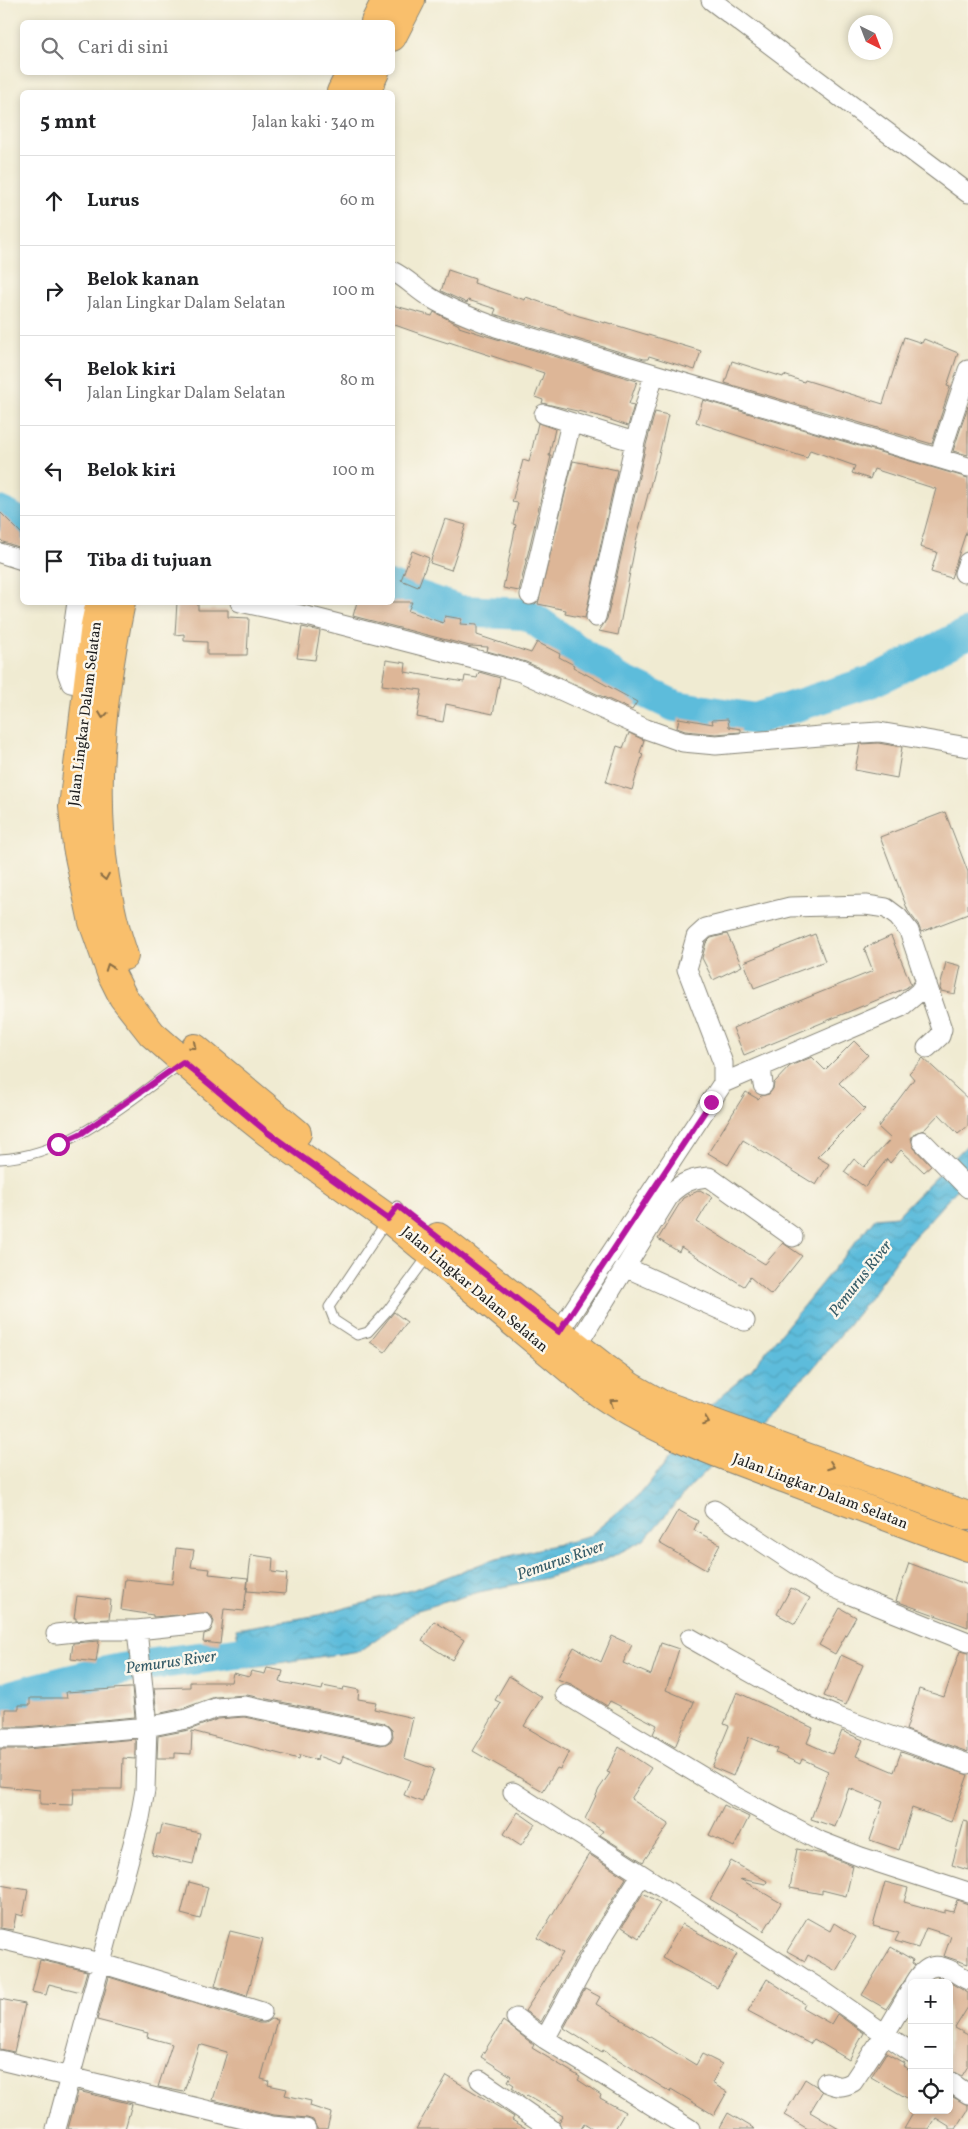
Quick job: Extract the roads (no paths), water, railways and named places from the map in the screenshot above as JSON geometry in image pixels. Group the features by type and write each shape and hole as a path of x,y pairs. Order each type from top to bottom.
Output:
{"main road":[{"path":"376,20 386,0"},
{"path":"395,32 411,0"},
{"path":"342,90 350,75"},
{"path":"367,90 374,75"},
{"name":"Jalan Lingkar Dalam Selatan","path":"118,605 104,620 97,687 97,779 88,837 93,922 110,973 123,997 152,1034 183,1062 267,1132 393,1212"},
{"name":"Jalan Lingkar Dalam Selatan","path":"88,837 102,862 114,928 134,981 159,1017 434,1246 567,1347 631,1387 658,1415 774,1474 968,1547"},
{"name":"Jalan Lingkar Dalam Selatan","path":"658,1415 785,1450 968,1516"}],"street":[{"path":"711,0 968,193"},
{"path":"395,272 403,276 428,297 499,328 968,467"},
{"path":"939,458 968,370"},
{"path":"596,617 635,442 654,374"},
{"path":"544,414 635,442"},
{"path":"530,595 571,422"},
{"path":"0,553 20,559"},
{"path":"77,605 67,672 71,683 97,687"},
{"path":"254,605 315,618 503,666 521,672 646,729 683,742 716,745 832,734 879,732 968,747"},
{"path":"567,1347 723,1083 723,1063 686,969 696,938 706,928 790,908 866,905 886,908 898,917 909,931 942,1029 940,1036 927,1048"},
{"path":"723,1083 762,1076 901,1007 920,992 926,982"},
{"path":"922,1141 968,1188"},
{"path":"567,1347 625,1267 671,1193 681,1184 709,1177 793,1238"},
{"path":"625,1267 745,1321"},
{"path":"714,1510 826,1584 968,1642"},
{"path":"56,1634 93,1630 138,1638 203,1623"},
{"path":"56,2129 146,1790 147,1726 138,1638"},
{"path":"690,1638 805,1703 838,1717 968,1764"},
{"path":"565,1694 736,1797 820,1841 879,1864 968,1892"},
{"path":"0,1738 26,1738 147,1726 187,1719 216,1708 245,1706 382,1734"},
{"path":"513,1792 826,1993 908,2050"},
{"path":"545,2039 587,1962 641,1875"},
{"path":"0,1939 100,1963 262,2012"},
{"path":"918,1979 924,1970 936,1965 968,1980"},
{"path":"826,2082 837,2087 853,2082 908,1995"},
{"path":"516,2018 545,2039 690,2129"},
{"path":"0,2060 272,2126 306,2129"},
{"path":"480,2080 550,2129"},
{"path":"953,2084 968,2094"}],"lane":[{"path":"0,1159 35,1152 82,1133 183,1062"},
{"path":"393,1212 328,1307 334,1320 357,1335 368,1332 388,1310 434,1246"}],"water":[{"path":"968,1144 968,1177 907,1245 863,1307 809,1373 773,1405 690,1487 644,1540 605,1560 546,1578 479,1592 418,1610 359,1651 244,1668 236,1629 319,1615 412,1590 489,1561 588,1537 643,1491 712,1404 751,1370 875,1218 897,1216"}],"waterway":[{"path":"0,512 20,523"},
{"path":"395,588 460,611 527,614 616,678 675,706 755,719 873,681 968,633"},
{"name":"Pemurus River","path":"0,1699 122,1669 285,1645"}]}
